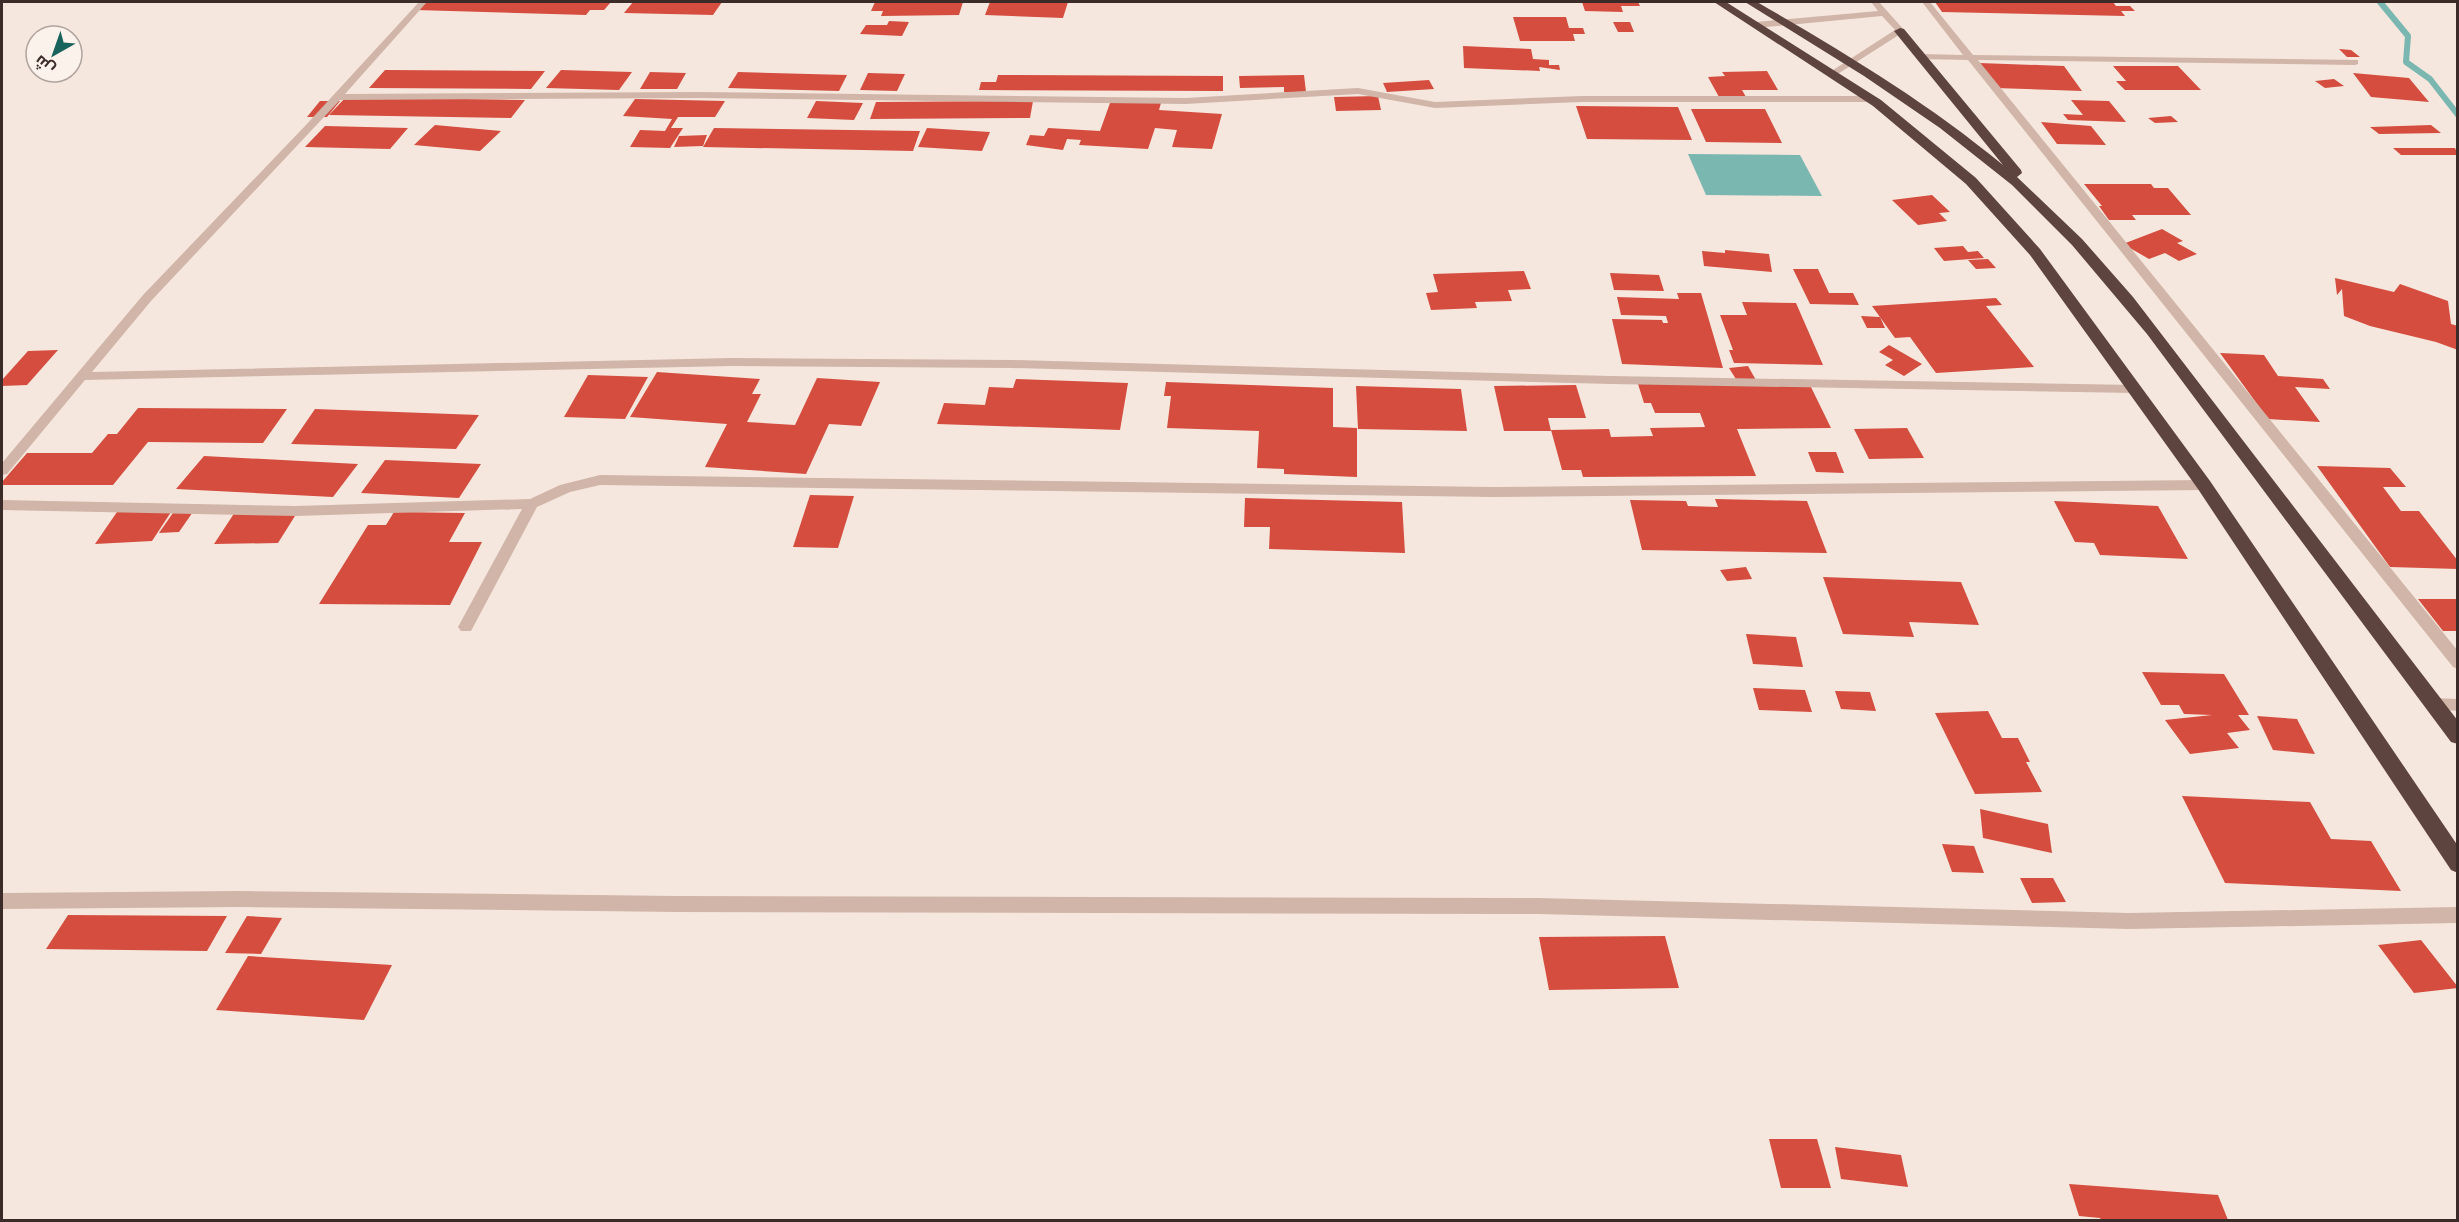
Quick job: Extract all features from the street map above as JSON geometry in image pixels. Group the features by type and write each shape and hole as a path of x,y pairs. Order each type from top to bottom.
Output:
{"highway":[{"path":"1719,2 1869,99 1971,182 2035,252 2204,485 2457,864"},
{"path":"1750,2 1851,62 1970,144 2048,212 2090,255 2162,344 2457,736"},
{"path":"1900,31 2048,212"}],"street":[{"path":"2,471 147,298 337,97 423,2"},
{"path":"1833,74 1900,31 1875,2"},
{"path":"1926,2 2457,663"},
{"path":"1756,25 1884,13"},
{"path":"1922,57 2355,62"},
{"path":"337,97 698,95 1186,100 1243,99 1357,91 1376,92 1416,104 1435,105 1582,99 1869,99"},
{"path":"81,376 742,362 1012,364 1611,380 2135,389"},
{"path":"2,504 296,511 532,504 552,492 573,484 600,480 1494,492 2204,485"},
{"path":"466,627 532,504"},
{"path":"2433,704 2457,705"},
{"path":"2,901 240,899 689,904 1538,906 2129,921 2457,915"}],"water":[{"path":"1688,154 1800,155 1822,196 1706,195"}],"building":[{"path":"424,2 611,2 604,10 590,10 586,15 416,10"},
{"path":"633,2 722,2 713,15 624,13"},
{"path":"875,2 963,2 959,15 881,16 883,11 871,11"},
{"path":"990,2 1068,2 1063,18 985,15"},
{"path":"1582,2 1638,2 1640,6 1621,6 1623,12 1585,11"},
{"path":"1935,2 2113,2 2116,6 2130,6 2135,11 2121,11 2125,16 1942,12"},
{"path":"1513,17 1566,17 1569,28 1583,28 1585,34 1573,34 1575,41 1520,41"},
{"path":"889,21 909,22 902,36 860,34 866,25 887,25"},
{"path":"1613,22 1630,22 1634,32 1618,32"},
{"path":"1463,46 1531,49 1533,59 1549,60 1549,65 1559,65 1560,70 1539,67 1540,71 1464,68"},
{"path":"2339,49 2351,50 2360,57 2347,57"},
{"path":"1979,63 2064,66 2082,91 1995,88"},
{"path":"2113,66 2178,66 2201,90 2125,90 2116,81 2126,81"},
{"path":"385,70 545,71 531,89 369,88"},
{"path":"561,70 632,72 619,90 546,88"},
{"path":"1767,71 1778,90 1742,90 1746,97 1719,97 1708,77 1725,76 1722,72"},
{"path":"650,72 686,73 677,89 640,89"},
{"path":"738,72 847,75 839,91 728,88"},
{"path":"868,73 905,74 897,91 860,90"},
{"path":"2353,73 2409,78 2429,102 2371,97"},
{"path":"998,75 1223,76 1223,91 979,90 981,82 996,82"},
{"path":"1304,75 1306,92 1284,92 1284,87 1240,88 1239,76"},
{"path":"2334,79 2344,86 2325,88 2315,81"},
{"path":"1429,80 1434,89 1387,92 1383,83"},
{"path":"1378,96 1381,110 1336,111 1334,97"},
{"path":"346,97 525,100 511,118 329,115"},
{"path":"635,99 725,101 715,117 678,117 671,128 683,128 670,148 630,147 640,130 665,131 672,119 623,116"},
{"path":"2071,100 2109,101 2126,122 2068,120 2063,114 2083,115"},
{"path":"320,101 340,101 327,117 307,117"},
{"path":"816,101 863,103 854,120 807,118"},
{"path":"1033,101 1030,118 870,119 876,102"},
{"path":"1110,103 1161,103 1159,110 1222,114 1212,149 1172,147 1177,130 1155,128 1148,149 1079,145 1081,140 1067,139 1063,150 1026,145 1030,135 1044,136 1048,128 1100,131"},
{"path":"1576,106 1678,107 1692,140 1587,139"},
{"path":"1691,109 1765,109 1782,143 1706,142"},
{"path":"2171,116 2178,122 2155,123 2148,118"},
{"path":"2041,122 2091,126 2106,145 2057,144"},
{"path":"435,125 501,131 480,151 414,145"},
{"path":"2431,125 2441,133 2379,134 2370,127"},
{"path":"325,126 408,128 390,149 305,147"},
{"path":"714,128 920,131 913,151 703,147"},
{"path":"927,128 990,132 982,151 918,147"},
{"path":"707,135 703,146 674,147 679,136"},
{"path":"2393,148 2455,148 2458,155 2401,155"},
{"path":"2084,184 2151,184 2154,188 2168,188 2191,215 2132,215 2136,220 2109,220 2099,206 2102,206"},
{"path":"1932,195 1950,212 1939,213 1947,221 1918,225 1892,200"},
{"path":"2162,229 2183,241 2177,243 2197,254 2179,261 2165,253 2149,259 2123,244"},
{"path":"1963,246 1968,252 1978,251 1984,258 1944,261 1934,248"},
{"path":"1725,250 1769,254 1772,272 1704,266 1702,251 1725,253"},
{"path":"1988,259 1996,268 1976,269 1968,260"},
{"path":"1793,269 1818,269 1829,293 1853,293 1859,305 1810,304"},
{"path":"1524,271 1531,289 1508,290 1512,301 1475,302 1477,308 1431,310 1426,293 1438,292 1433,274"},
{"path":"1610,273 1659,275 1664,291 1614,290"},
{"path":"2335,278 2394,292 2400,284 2448,301 2451,324 2458,326 2458,350 2436,342 2370,326 2344,316 2342,289 2337,295"},
{"path":"1677,293 1701,293 1723,368 1622,364 1612,319 1662,320 1663,323 1668,323 1666,316 1621,315 1617,297 1679,299"},
{"path":"1996,298 2002,305 1986,306 2034,367 1936,373 1910,337 1895,338 1872,306"},
{"path":"1742,302 1796,303 1823,365 1734,363 1729,350 1733,350 1720,315 1747,315"},
{"path":"1861,316 1880,317 1885,328 1867,328"},
{"path":"1889,345 1922,364 1904,376 1885,365 1893,360 1879,352"},
{"path":"58,350 27,385 2,386 2,380 28,351"},
{"path":"2220,353 2264,355 2278,376 2323,379 2330,389 2295,387 2320,422 2268,419"},
{"path":"1748,366 1757,382 1809,383 1831,428 1737,429 1756,476 1583,477 1581,470 1562,470 1551,430 1609,429 1611,437 1653,436 1650,428 1705,427 1700,413 1655,413 1651,403 1644,403 1638,384 1739,384 1729,368"},
{"path":"657,372 760,379 752,394 761,394 747,422 795,425 817,378 880,382 861,426 829,424 806,474 705,467 727,424 630,417"},
{"path":"588,375 648,377 625,419 564,417"},
{"path":"1016,379 1128,383 1120,430 937,424 944,403 985,405 989,387 1013,388"},
{"path":"1166,382 1333,388 1333,427 1357,428 1357,477 1284,474 1284,469 1257,468 1259,431 1167,428 1171,396 1164,396"},
{"path":"1576,385 1586,418 1548,418 1551,431 1504,431 1494,386"},
{"path":"1356,386 1461,389 1467,431 1358,429"},
{"path":"138,408 287,409 263,443 148,442 113,485 2,485 2,482 27,453 92,453 108,434 117,434"},
{"path":"315,409 479,415 456,449 291,444"},
{"path":"1907,428 1924,458 1869,459 1854,429"},
{"path":"1808,452 1836,452 1844,473 1816,472"},
{"path":"204,456 358,464 333,497 176,489"},
{"path":"385,460 481,464 459,498 361,493"},
{"path":"2317,466 2390,468 2406,487 2383,487 2401,511 2419,511 2458,561 2458,569 2390,567"},
{"path":"810,495 854,496 838,548 793,547"},
{"path":"1245,498 1402,502 1405,553 1269,549 1270,527 1244,527"},
{"path":"1715,499 1807,501 1827,553 1642,550 1630,500 1686,501 1688,506 1718,507"},
{"path":"2054,501 2158,506 2188,559 2100,555 2094,543 2075,542"},
{"path":"300,508 278,543 214,544 237,509"},
{"path":"173,509 152,541 95,544 117,512"},
{"path":"195,509 179,532 159,533 175,510"},
{"path":"394,512 465,513 449,542 482,542 450,605 319,604 368,525 386,525"},
{"path":"1746,567 1752,579 1727,581 1720,570"},
{"path":"1823,577 1961,582 1979,625 1909,622 1914,637 1843,634"},
{"path":"2418,599 2458,599 2458,631 2443,631"},
{"path":"1746,634 1796,637 1803,667 1753,664"},
{"path":"2142,672 2224,674 2249,715 2238,715 2250,730 2227,733 2239,748 2190,754 2165,720 2212,715 2184,714 2179,705 2161,705"},
{"path":"1753,688 1805,690 1812,712 1759,710"},
{"path":"1835,691 1870,692 1876,711 1841,709"},
{"path":"1988,711 2002,738 2018,738 2030,762 2026,762 2042,792 1975,794 1935,713"},
{"path":"2257,716 2297,719 2315,754 2273,750"},
{"path":"2182,796 2310,802 2331,839 2371,841 2401,891 2225,883"},
{"path":"1980,809 2048,824 2052,853 1983,838"},
{"path":"1942,844 1974,846 1984,873 1952,872"},
{"path":"2020,878 2053,878 2066,902 2032,903"},
{"path":"68,915 227,916 207,951 46,949"},
{"path":"247,916 282,918 261,954 225,953"},
{"path":"1665,936 1679,988 1549,990 1539,937"},
{"path":"2421,940 2458,988 2414,993 2378,945"},
{"path":"248,956 392,965 364,1020 216,1010"},
{"path":"1769,1139 1817,1139 1831,1188 1781,1188"},
{"path":"1835,1147 1901,1155 1908,1187 1841,1179"},
{"path":"2069,1184 2218,1195 2228,1220 2101,1220 2079,1216"}],"waterway":[{"path":"2380,2 2408,36 2406,62 2430,79 2458,115"}]}
